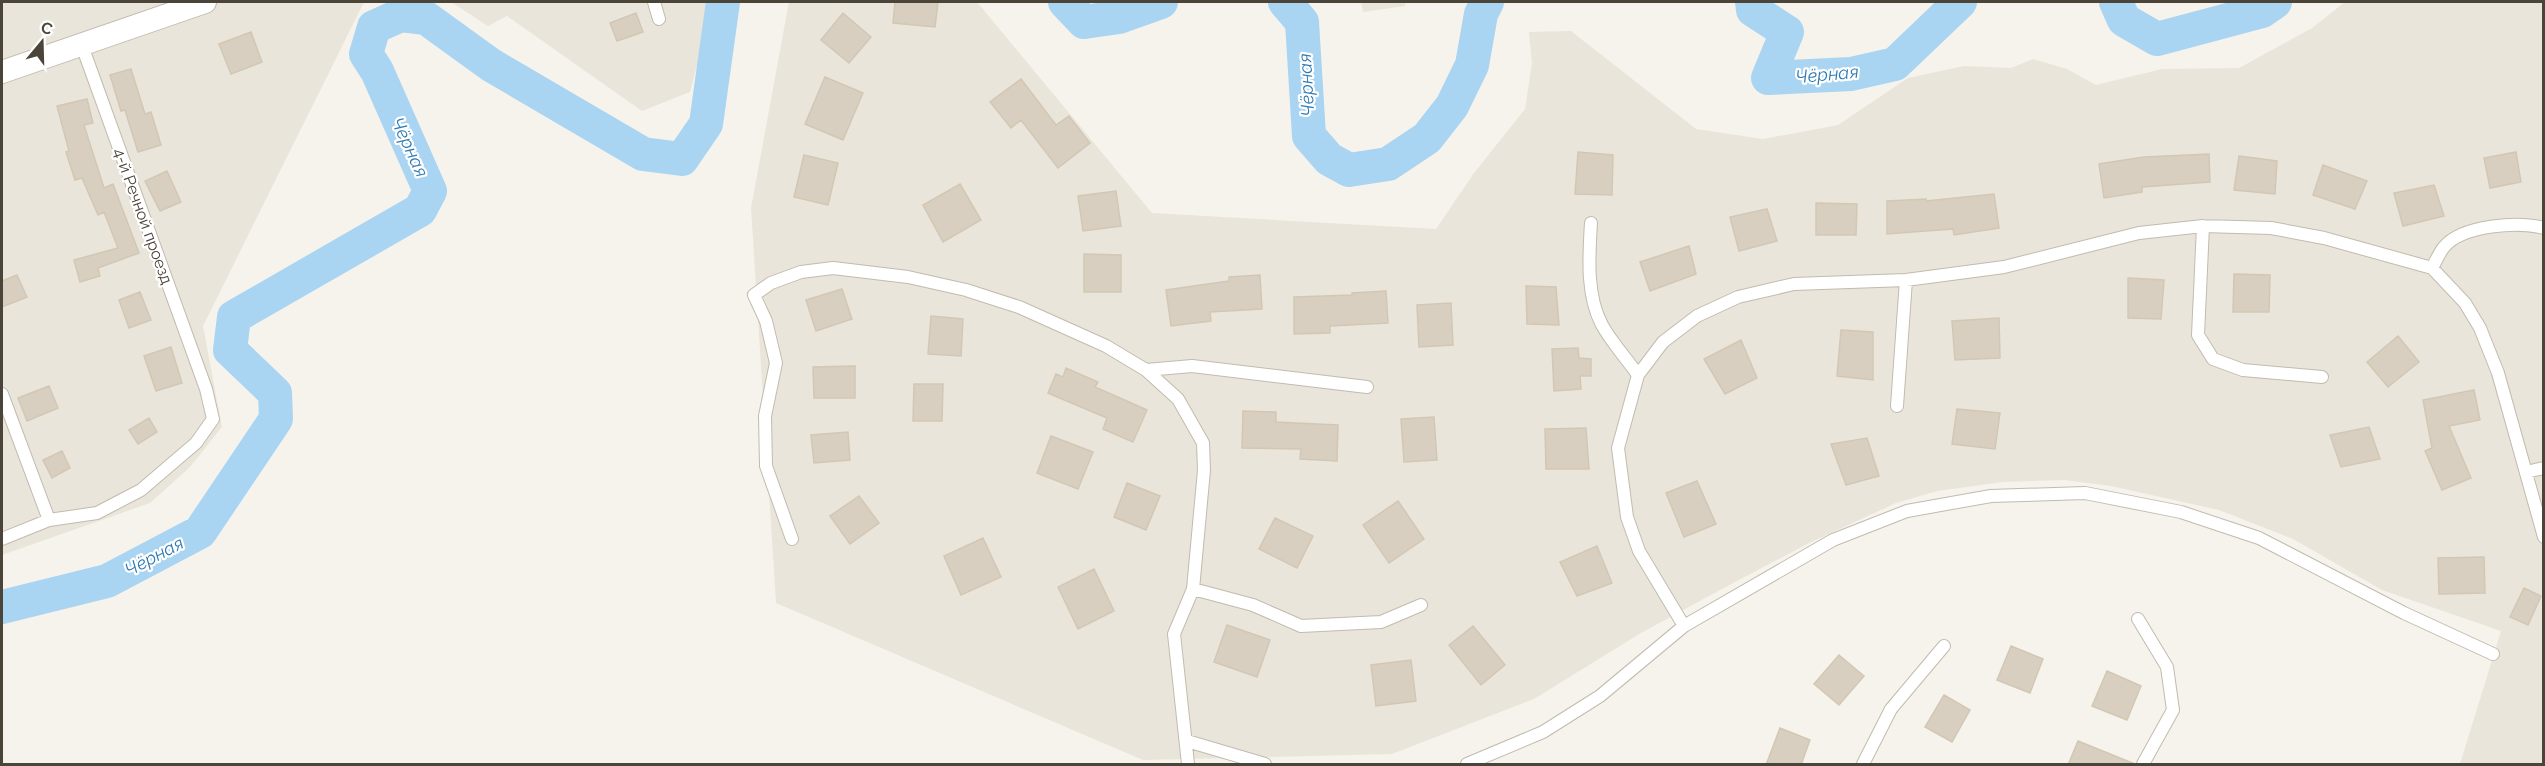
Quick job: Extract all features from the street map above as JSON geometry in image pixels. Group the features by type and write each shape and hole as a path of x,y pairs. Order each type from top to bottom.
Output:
{"street":[{"path":"2,72 205,2"}],"lane":[{"path":"654,2 659,19"},
{"name":"4-й Речной проезд","path":"2,539 49,520 97,513 141,490 196,443 213,419 206,389 81,43"},
{"path":"1591,223 1589,265 1593,301 1602,325 1638,375"},
{"path":"2432,268 2445,246 2463,235 2500,224 2544,228"},
{"path":"1684,626 1639,551 1627,517 1618,448 1638,375 1663,342 1697,316 1738,297 1794,284 1906,280 2004,267 2139,233 2203,226 2271,228 2324,238 2432,268 2465,303 2480,328 2498,373 2544,537"},
{"path":"2203,226 2198,335 2213,359 2243,370 2322,377"},
{"path":"792,539 766,466 765,416 776,363 766,321 754,296 771,283 801,272 833,268 908,277 1019,307 1106,346 1146,370 1178,399 1203,443 1204,470 1193,589 1174,634 1188,765"},
{"path":"1897,406 1906,280"},
{"path":"1146,370 1192,366 1367,387"},
{"path":"2,394 49,520"},
{"path":"2526,472 2544,468"},
{"path":"1467,765 1543,732 1600,696 1684,626 1833,540 1907,511 1991,496 2085,493 2181,512 2259,538 2404,613 2493,654"},
{"path":"1193,589 1253,605 1301,626 1381,622 1421,605"},
{"path":"2138,619 2167,667 2173,710 2144,765"},
{"path":"1863,765 1891,709 1944,646"},
{"path":"1187,741 1264,765"}],"shaded area":[{"path":"2,2 364,2 203,326 222,427 190,467 150,503 2,555"},
{"path":"451,2 714,2 690,92 642,111 507,16 488,26"},
{"path":"789,2 977,2 1152,213 1436,229 1474,173 1525,109 1532,63 1529,32 1571,31 1696,129 1763,139 1838,125 1908,78 1964,66 2011,68 2033,59 2067,69 2096,85 2162,69 2239,68 2312,28 2345,2 2543,2 2543,764 2460,764 2501,631 2382,590 2293,539 2219,510 2111,486 2064,480 2003,482 1937,491 1896,503 1809,543 1722,589 1641,633 1534,699 1392,754 1143,760 776,603 751,208"},
{"path":"1361,2 1405,2 1405,6 1363,12"}],"building":[{"path":"895,2 938,2 935,27 893,23"},
{"path":"636,13 643,32 617,41 610,23"},
{"path":"843,13 871,37 849,63 821,40"},
{"path":"251,32 262,62 231,74 219,44"},
{"path":"131,69 145,114 151,112 161,145 138,152 125,110 121,111 110,75"},
{"path":"825,77 863,93 843,140 805,124"},
{"path":"1021,79 1056,125 1069,116 1090,143 1058,168 1021,120 1011,128 990,102"},
{"path":"87,99 93,123 84,125 104,188 113,184 139,253 98,268 100,276 80,282 74,260 118,248 104,212 98,215 82,178 75,180 66,152 69,151 57,106"},
{"path":"1578,152 1613,155 1612,195 1575,194"},
{"path":"2516,152 2521,182 2490,188 2484,158"},
{"path":"2209,154 2210,182 2142,187 2142,192 2104,198 2099,164 2144,157"},
{"path":"804,155 838,163 828,205 794,197"},
{"path":"2239,156 2277,161 2275,194 2234,190"},
{"path":"2323,165 2367,181 2355,209 2313,195"},
{"path":"167,171 181,202 160,211 145,181"},
{"path":"960,184 981,220 943,242 923,205"},
{"path":"2434,185 2444,216 2403,226 2394,193"},
{"path":"1116,191 1121,226 1083,231 1078,196"},
{"path":"1994,194 1999,228 1954,235 1953,229 1887,234 1887,201 1926,199 1926,201"},
{"path":"1816,203 1857,204 1856,235 1816,235"},
{"path":"1767,209 1777,241 1739,251 1730,217"},
{"path":"1689,246 1696,274 1650,291 1640,262"},
{"path":"1084,254 1121,255 1121,292 1084,292"},
{"path":"2234,274 2270,275 2269,312 2233,312"},
{"path":"17,275 27,297 2,307 2,281"},
{"path":"1260,275 1262,309 1210,312 1211,321 1171,326 1166,290 1229,281 1229,277"},
{"path":"2128,278 2164,280 2161,319 2128,318"},
{"path":"1526,286 1556,287 1559,325 1527,324"},
{"path":"842,289 852,319 816,331 806,300"},
{"path":"1386,291 1388,323 1330,326 1330,333 1294,334 1294,297"},
{"path":"140,292 151,320 129,328 119,300"},
{"path":"1451,303 1453,345 1419,347 1417,305"},
{"path":"931,316 963,319 961,356 928,354"},
{"path":"1999,318 2000,358 1955,360 1952,321"},
{"path":"1841,330 1873,332 1873,380 1837,376"},
{"path":"2398,336 2419,362 2388,387 2367,362"},
{"path":"1741,340 1757,378 1725,394 1704,359"},
{"path":"171,347 182,383 156,391 144,356"},
{"path":"1578,348 1579,358 1591,359 1591,376 1580,376 1581,389 1554,391 1552,349"},
{"path":"855,366 855,398 814,398 813,367"},
{"path":"1066,368 1098,382 1095,387 1147,410 1133,442 1103,429 1107,418 1048,393 1056,374 1063,377"},
{"path":"914,384 943,384 942,421 913,421"},
{"path":"49,386 58,408 27,421 18,398"},
{"path":"2474,390 2480,420 2449,426 2471,478 2442,490 2425,451 2432,448 2423,400"},
{"path":"1957,409 2000,413 1995,449 1952,444"},
{"path":"1243,411 1276,412 1276,422 1338,425 1337,461 1300,459 1301,449 1242,448"},
{"path":"1434,417 1437,460 1404,462 1401,419"},
{"path":"149,418 157,432 138,444 129,430"},
{"path":"2369,427 2380,459 2341,467 2330,435"},
{"path":"1586,428 1589,469 1546,469 1545,429"},
{"path":"848,432 850,460 814,463 811,435"},
{"path":"1051,436 1093,452 1078,489 1037,473"},
{"path":"1867,438 1879,476 1846,485 1831,444"},
{"path":"62,451 70,468 52,478 43,460"},
{"path":"1697,481 1716,524 1684,537 1666,493"},
{"path":"1127,483 1160,496 1146,530 1114,517"},
{"path":"859,496 879,523 850,544 830,516"},
{"path":"1398,501 1424,539 1389,563 1363,525"},
{"path":"1275,518 1313,536 1297,568 1259,549"},
{"path":"983,538 1001,577 961,595 944,556"},
{"path":"1597,546 1612,583 1577,596 1560,562"},
{"path":"2484,557 2485,593 2439,594 2438,558"},
{"path":"1094,569 1114,611 1078,629 1058,587"},
{"path":"2524,588 2541,596 2528,625 2510,617"},
{"path":"1227,625 1270,640 1257,677 1214,662"},
{"path":"1473,626 1505,665 1481,685 1449,645"},
{"path":"2011,646 2043,659 2030,693 1997,680"},
{"path":"1839,655 1864,676 1839,705 1814,684"},
{"path":"1411,660 1416,701 1376,706 1371,665"},
{"path":"2107,671 2141,686 2127,720 2092,706"},
{"path":"1944,695 1970,710 1952,742 1925,727"},
{"path":"1780,728 1810,740 1801,765 1766,765"},
{"path":"2078,741 2135,764 2135,765 2068,765"}],"waterway":[{"name":"Чёрная","path":"2,607 107,581 200,532 276,419 275,393 230,350 234,317 420,210 430,191 377,71 366,54 374,27 401,15 426,18 491,65 643,154 682,159 706,124 723,2"},
{"name":"Чёрная","path":"1065,2 1084,22 1119,17 1161,2"},
{"name":"Чёрная","path":"1285,2 1302,22 1309,136 1329,159 1349,170 1388,164 1427,138 1452,106 1472,65 1481,14 1487,2"},
{"name":"Чёрная","path":"1752,2 1753,10 1787,32 1768,78 1851,74 1895,64 1960,2"},
{"name":"Чёрная","path":"2116,2 2124,20 2157,39 2262,11 2275,2"}]}
